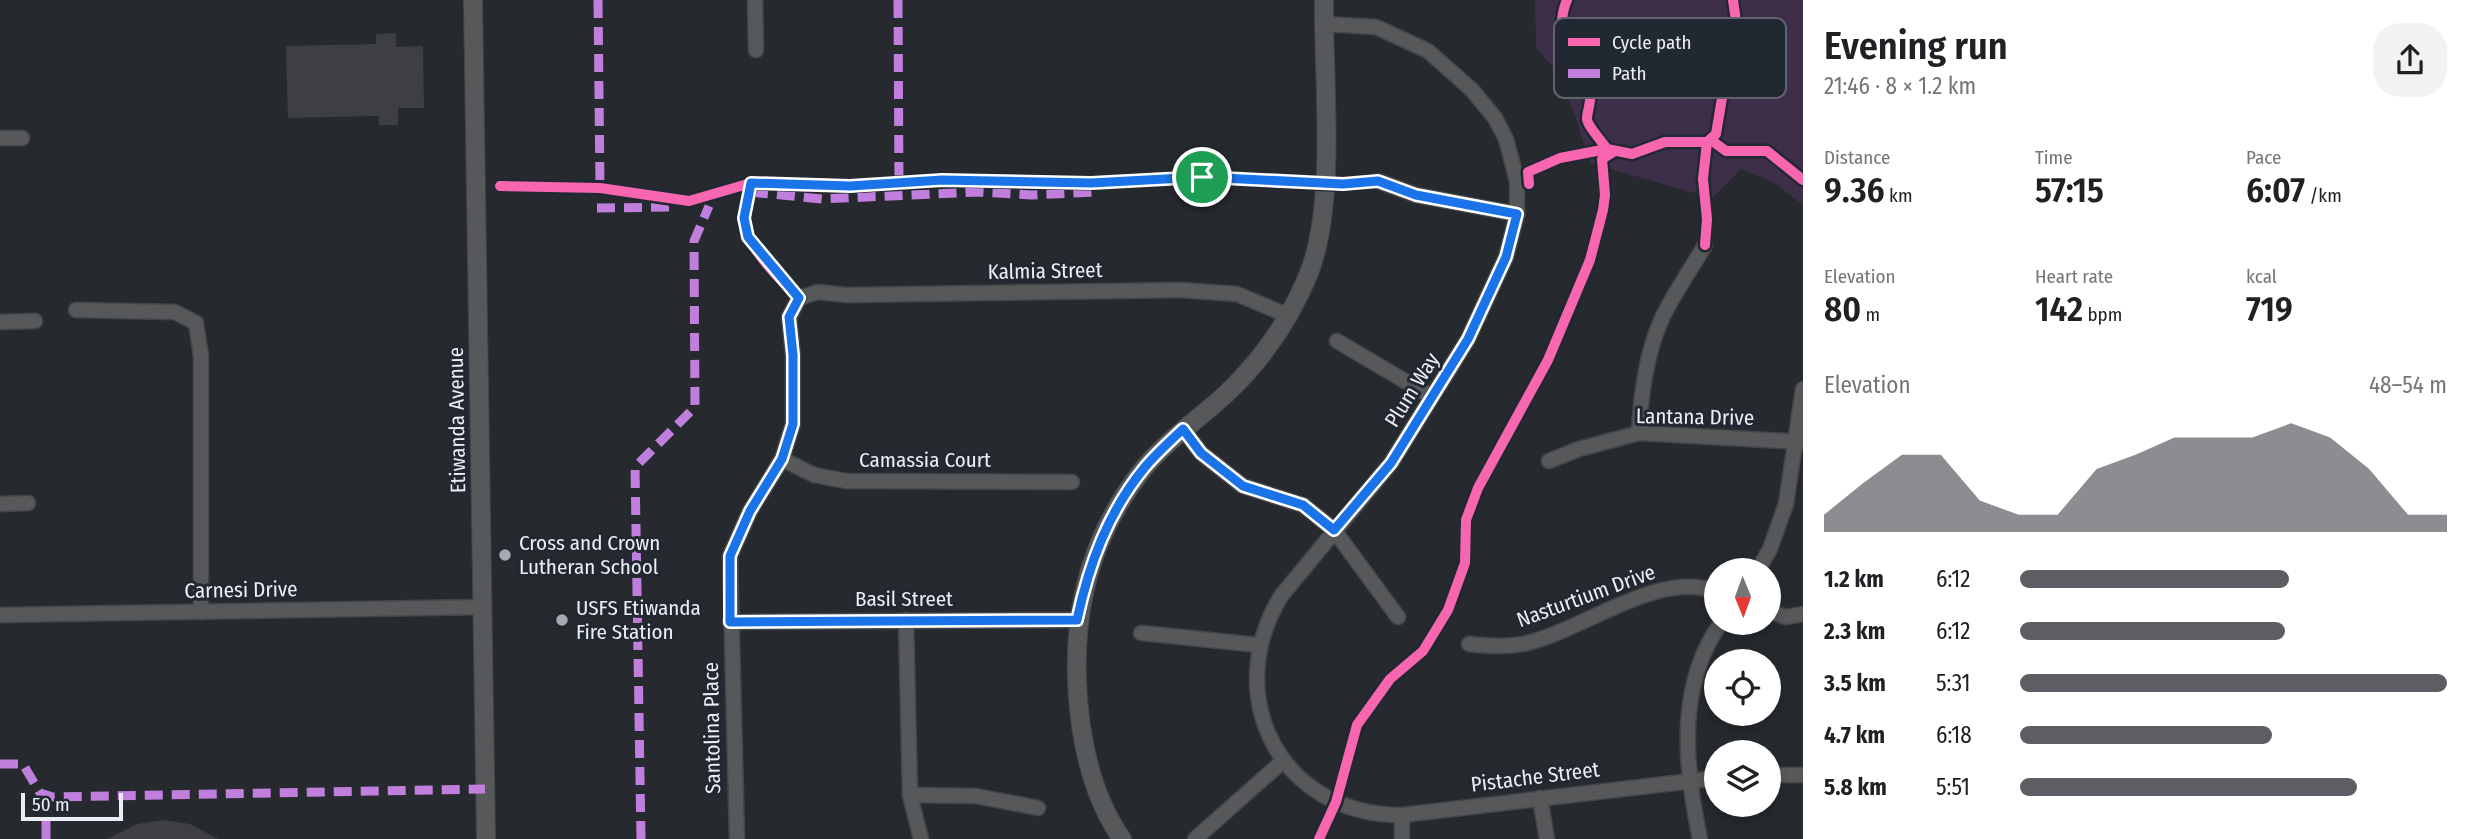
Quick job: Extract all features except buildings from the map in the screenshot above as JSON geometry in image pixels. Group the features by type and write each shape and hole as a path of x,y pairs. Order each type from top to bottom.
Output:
{"street":[{"name":"Etiwanda Avenue","path":"473,0 486,839"},
{"path":"755,0 756,50"},
{"path":"1122,839 1108,820 1087,765 1076,687 1077,620 1088,573 1108,522 1144,468 1265,355 1289,316 1310,271 1319,233 1325,183 1324,0"},
{"name":"Plum Way","path":"1324,24 1376,27 1428,51 1472,90 1495,118 1506,139 1517,181 1517,214 1498,277 1468,339 1391,463 1281,596 1267,619 1259,645 1256,677 1260,708 1268,736 1283,761 1322,795 1358,812"},
{"path":"0,138 22,138"},
{"path":"1378,181 1416,195 1517,214"},
{"path":"1639,433 1641,397 1650,354 1663,317 1705,245"},
{"name":"Kalmia Street","path":"799,298 818,292 847,295 1180,290 1237,294 1289,316"},
{"name":"Santolina Place","path":"737,839 730,556 750,511 782,459 793,424 793,355 789,317 799,298"},
{"path":"76,310 175,312 196,323 201,356 201,611"},
{"path":"0,321 35,321"},
{"path":"1337,341 1432,397"},
{"path":"1765,558 1786,504 1799,441 1803,388"},
{"path":"1183,429 1201,453 1243,486 1303,505 1334,530 1398,617"},
{"name":"Lantana Drive","path":"1549,461 1578,449 1639,433 1799,441"},
{"name":"Camassia Court","path":"782,459 814,475 846,481 1072,482"},
{"path":"0,504 28,503"},
{"name":"Nasturtium Drive","path":"1469,644 1523,644 1572,628 1634,599 1675,587 1704,587"},
{"name":"Carnesi Drive","path":"0,615 483,607"},
{"path":"1782,616 1803,614"},
{"path":"906,620 909,795 921,839"},
{"name":"Basil Street","path":"730,622 1077,620"},
{"path":"1141,633 1259,645"},
{"path":"1700,839 1688,721 1690,694 1702,655 1714,635"},
{"path":"1195,839 1283,761"},
{"path":"1781,775 1803,775"},
{"name":"Pistache Street","path":"1358,812 1402,815 1704,779"},
{"path":"909,795 976,796 1038,808"},
{"path":"1540,798 1547,839"},
{"path":"1402,815 1402,839"}],"shaded area":[{"path":"1535,0 1803,0 1803,205 1773,182 1741,169 1712,198 1590,163 1568,98 1786,98 1786,18 1554,18 1554,68 1536,48"}],"marked path":[{"path":"598,0 600,188"},
{"path":"898,0 899,189"},
{"path":"750,192 822,199 978,192 1032,195 1095,192"},
{"path":"641,839 635,467 695,407 694,241 709,206"},
{"path":"597,208 672,207"},
{"path":"0,764 23,764 40,793 53,797 485,789"},
{"path":"46,794 46,839"}],"cycle path":[{"path":"1563,18 1567,0"},
{"path":"1733,0 1736,18"},
{"path":"1590,98 1587,116 1592,130 1607,149 1632,154 1665,142 1707,142 1716,134 1722,98"},
{"path":"1711,140 1726,151 1767,151 1803,180"},
{"path":"1705,245 1707,219 1703,179 1707,142"},
{"path":"1529,184 1528,172 1560,158 1607,149"},
{"path":"1319,839 1336,802 1357,725 1390,679 1423,651 1448,610 1465,563 1466,520 1478,488 1548,360 1590,260 1605,195 1602,159 1615,151"},
{"path":"500,186 600,188 689,201 751,183 850,186 942,180 1091,183 1202,177 1344,185 1378,181"},
{"path":"751,183 744,212 746,231 757,252 799,298"}],"place":[{"name":"Cross and Crown Lutheran School","path":"505,555"},
{"name":"USFS Etiwanda Fire Station","path":"562,620"}],"route":[{"path":"1202,177 1343,184 1378,181 1416,195 1517,214 1506,257 1468,339 1391,463 1334,530 1303,505 1243,486 1201,453 1183,429 1144,468 1108,522 1088,573 1077,620 730,622 730,556 750,511 782,459 793,424 793,355 789,317 799,298 785,285 748,237 744,218 751,183 850,186 987,179 1091,183 1202,177"}]}
